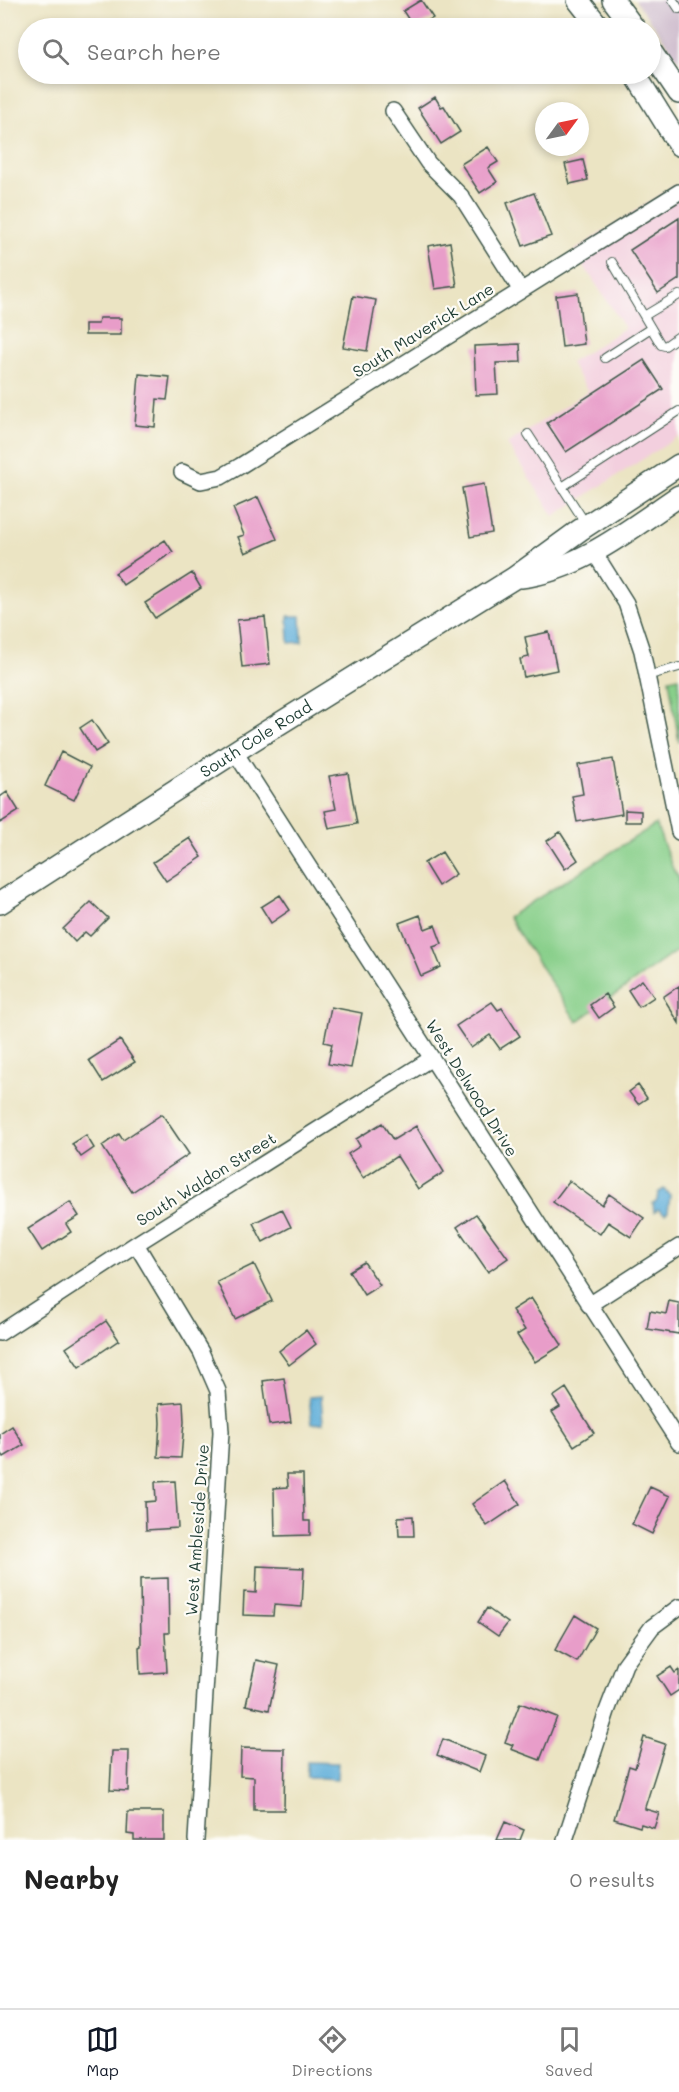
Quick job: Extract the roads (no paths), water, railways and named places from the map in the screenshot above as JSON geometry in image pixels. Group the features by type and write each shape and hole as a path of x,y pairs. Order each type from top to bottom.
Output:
{"main road":[{"path":"578,0 592,18"},
{"path":"614,0 627,18"},
{"path":"661,65 679,93"},
{"path":"640,84 679,145"},
{"name":"South Cole Road","path":"0,903 235,752 514,578 587,525 679,465"},
{"name":"South Cole Road","path":"514,578 541,575 594,552 678,499"},
{"name":"South Cole Road","path":"594,552 605,519 622,503"}],"street":[{"path":"393,111 428,163 461,196 520,289"},
{"name":"South Maverick Lane","path":"182,472 201,481 221,477 679,192"},
{"path":"594,552 626,603 642,651 679,832"},
{"name":"West Delwood Drive","path":"235,752 679,1443"},
{"name":"South Waldon Street","path":"0,1333 136,1244 432,1058"},
{"name":"West Ambleside Drive","path":"136,1244 201,1352 218,1391 221,1432 196,1840"},
{"path":"589,1305 679,1247"},
{"path":"565,1840 626,1664 652,1628 679,1607"}],"lane":[{"path":"673,0 679,9"},
{"path":"612,262 661,345 664,346 679,336"},
{"path":"644,316 679,295"},
{"path":"605,358 651,328"},
{"path":"562,487 679,411"},
{"path":"528,434 587,525"},
{"path":"647,676 679,668"}],"water":[{"path":"288,616 301,616 302,642 289,643"},
{"path":"664,1189 670,1195 668,1211 665,1214 658,1209 654,1212 653,1203 657,1200 658,1193"},
{"path":"321,1396 323,1423 312,1424 309,1397"},
{"path":"307,1762 338,1763 337,1779 307,1777"}]}
